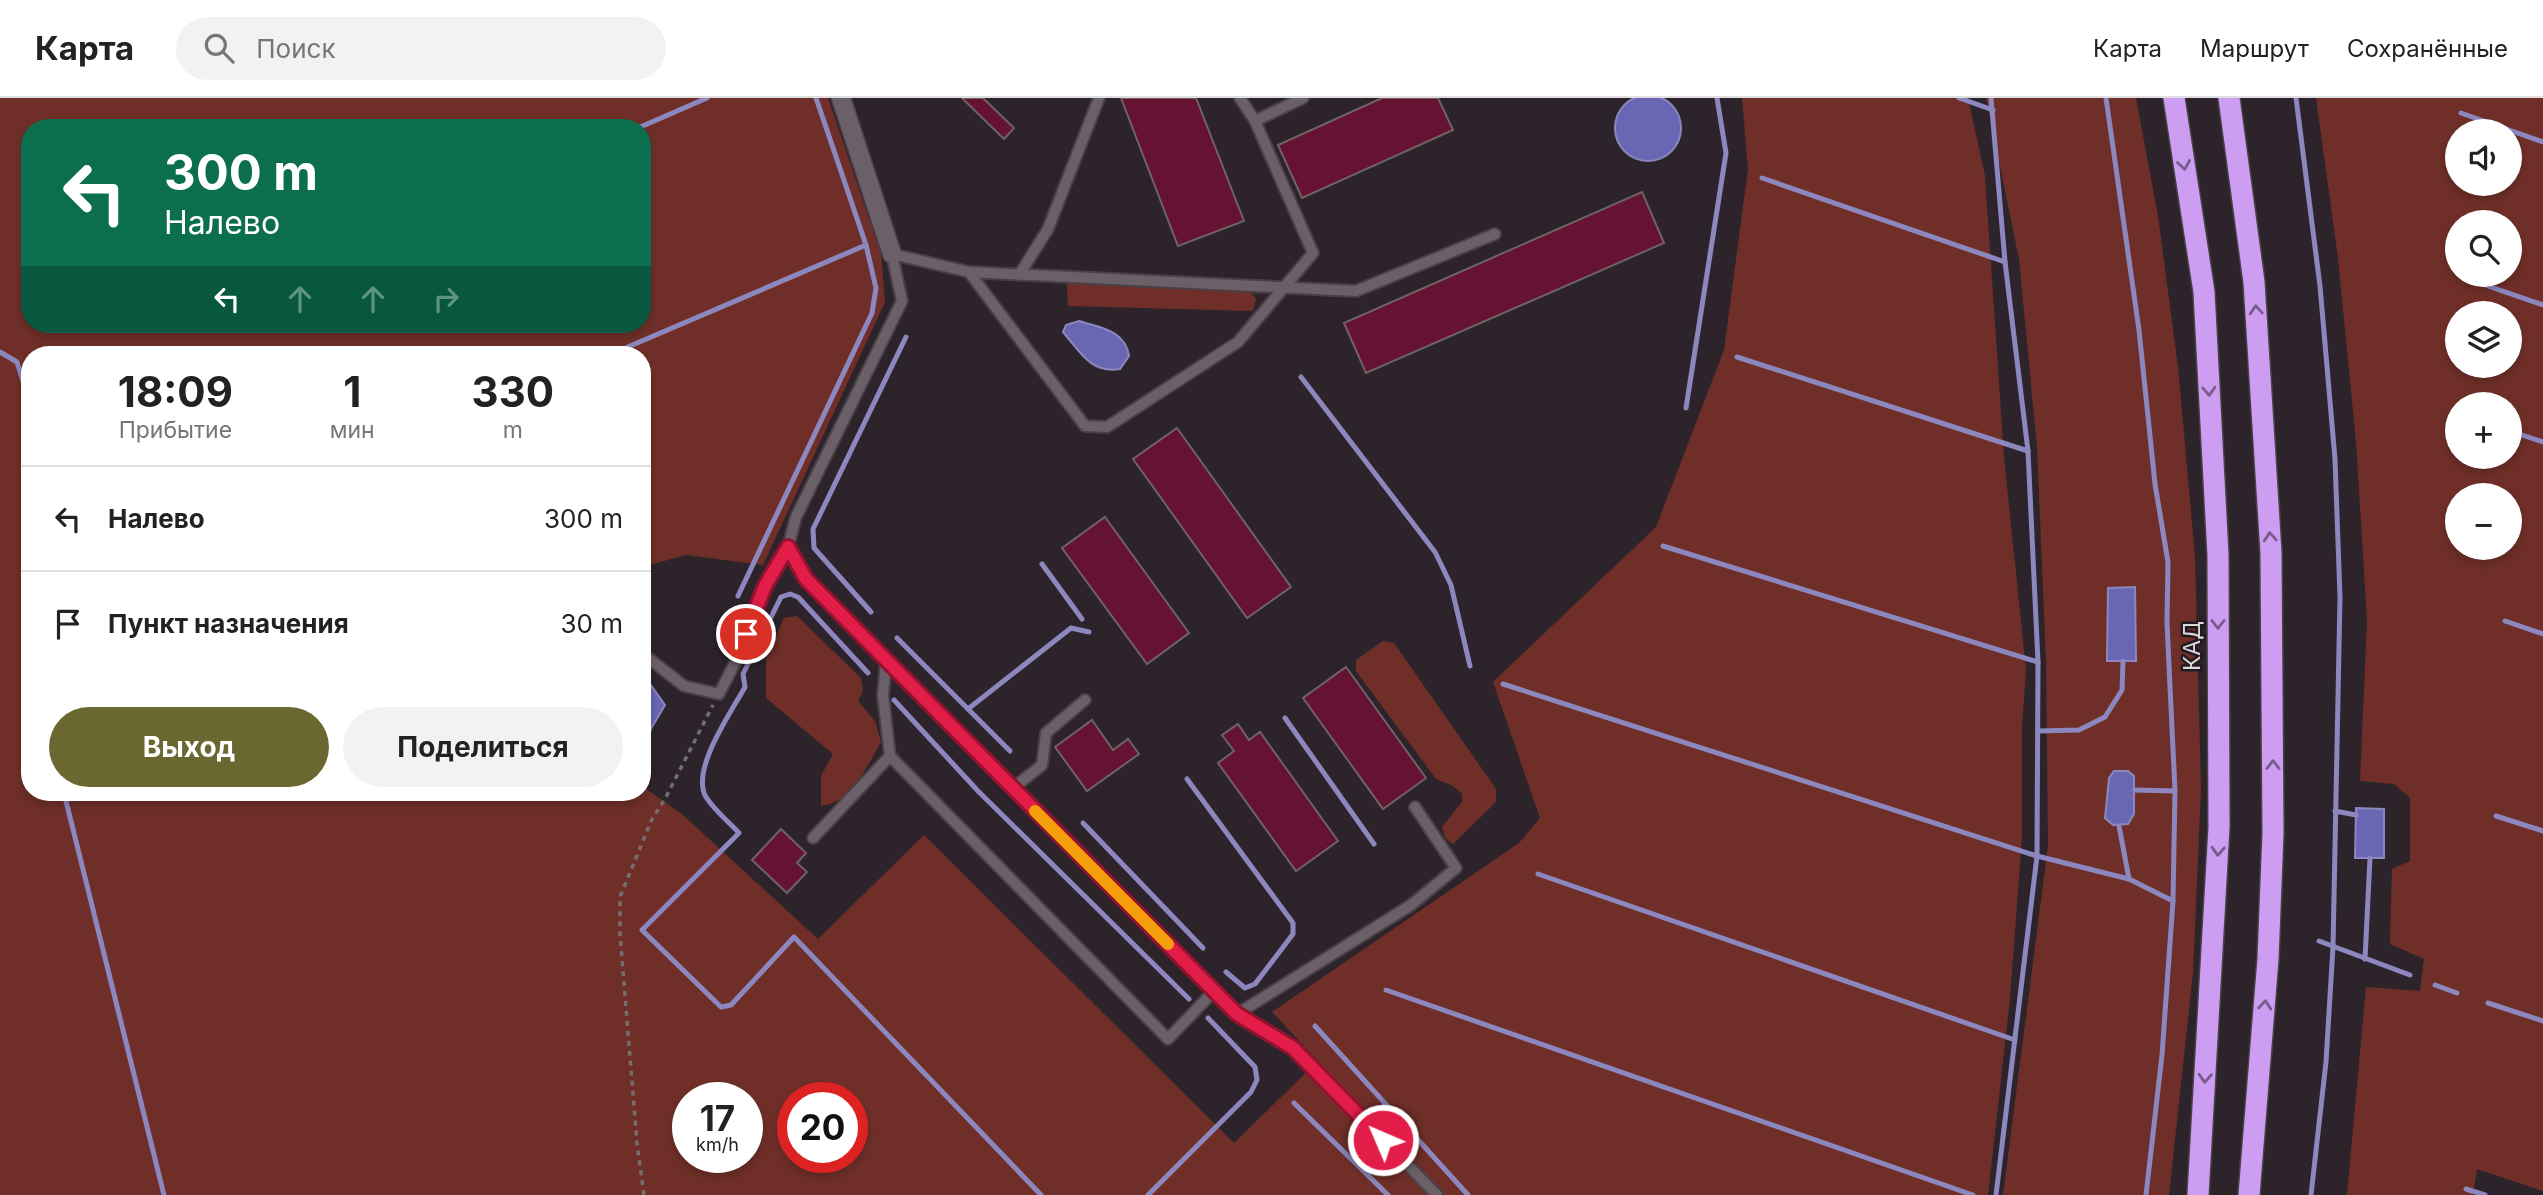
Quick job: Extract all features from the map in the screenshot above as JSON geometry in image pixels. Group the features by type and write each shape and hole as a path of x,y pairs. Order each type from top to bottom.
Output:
{"highway":[{"name":"КАД","path":"2174,98 2204,292 2218,555 2219,827 2198,1195"},
{"path":"2229,98 2254,282 2272,553 2273,833 2268,959 2249,1195"}],"street":[{"path":"841,98 891,254"}],"lane":[{"path":"1019,275 1048,229 1099,98"},
{"path":"969,272 1086,426 1107,427 1238,342 1313,253 1255,121 1240,98"},
{"path":"1255,121 1303,98"},
{"path":"651,660 684,686 719,694 737,659 765,586 788,547 796,517 902,301 891,254 969,272 1356,291 1495,234"},
{"path":"788,547 806,579 1237,1014 1293,1048 1437,1195"},
{"path":"886,660 883,695 890,756 1168,1039 1214,991"},
{"path":"1013,788 1042,765 1046,733 1085,700"},
{"path":"813,838 890,756"},
{"path":"1237,1014 1411,905 1456,868 1415,807"}],"path":[{"path":"644,1195 637,1143 620,934 620,897 652,819 666,799 719,694"}],"shaded area":[{"path":"1648,95 1661,98 1671,105 1678,115 1681,128 1678,141 1671,151 1661,158 1648,161 1635,158 1625,151 1618,141 1615,128 1618,115 1625,105 1635,98"},
{"path":"0,98 828,98 881,254 885,302 763,565 686,555 651,565 651,346 21,346 21,801 651,801 651,792 683,815 818,939 924,835 1234,1143 1318,1061 1272,1012 1519,843 1540,818 1493,682 1656,527 1724,350 1748,169 1742,98 1968,98 1985,176 2004,457 2026,670 2022,726 2022,836 2010,999 1988,1195 0,1195"},
{"path":"1986,98 2136,98 2158,216 2178,367 2195,556 2201,790 2193,973 2169,1195 2003,1195 2048,846 2046,661 2037,447 2019,259"},
{"path":"2316,98 2543,98 2543,1191 2477,1169 2473,1195 2347,1195 2366,987 2420,991 2424,959 2390,944 2392,869 2410,861 2410,798 2394,784 2360,781 2367,620 2356,442 2338,258"},
{"path":"1067,283 1250,291 1256,299 1253,311 1068,306"},
{"path":"1079,321 1111,331 1123,341 1129,356 1120,369 1101,368 1081,354 1063,332 1066,325"},
{"path":"2135,587 2136,661 2107,661 2108,588"},
{"path":"797,616 861,678 863,691 858,701 875,721 881,742 850,790 832,803 821,806 821,776 833,754 766,698 766,657 784,618"},
{"path":"1383,641 1394,643 1496,789 1496,802 1453,844 1445,838 1442,827 1462,802 1462,794 1453,786 1436,779 1356,671 1356,660"},
{"path":"651,685 665,705 651,730"},
{"path":"2114,771 2128,771 2134,776 2134,814 2128,824 2113,825 2105,818 2109,778"},
{"path":"2356,808 2384,809 2384,858 2355,858"}],"building":[{"path":"962,98 983,98 1014,128 1004,139"},
{"path":"1121,98 1196,98 1244,221 1178,246"},
{"path":"1382,98 1438,98 1453,130 1302,198 1278,145"},
{"path":"1642,192 1664,243 1366,373 1344,323"},
{"path":"1177,428 1291,587 1247,618 1133,459"},
{"path":"1105,517 1189,633 1147,664 1062,548"},
{"path":"1346,667 1426,778 1383,809 1303,698"},
{"path":"1092,720 1113,750 1128,739 1139,754 1087,791 1055,747"},
{"path":"1238,724 1249,740 1260,732 1338,841 1296,871 1218,763 1234,751 1222,735"},
{"path":"781,829 806,853 797,863 807,872 787,893 752,860"}],"waterway":[{"path":"651,122 707,98"},
{"path":"738,596 872,313 876,288 866,245 816,98"},
{"path":"1686,408 1726,153 1717,98"},
{"path":"1959,98 1993,110"},
{"path":"1991,98 2005,262 2028,451 2038,662 2037,856 1996,1195"},
{"path":"2106,98 2139,330 2155,484 2168,562 2167,623 2175,791 2173,901 2162,1055 2146,1195"},
{"path":"2296,98 2320,286 2335,459 2340,597 2333,947 2326,1062 2311,1195"},
{"path":"2461,113 2543,142"},
{"path":"1762,178 2005,262"},
{"path":"630,346 866,245"},
{"path":"2491,287 2543,305"},
{"path":"871,612 814,548 813,529 906,337"},
{"path":"0,352 17,362 21,375"},
{"path":"1737,357 2028,451"},
{"path":"1301,377 1435,552 1451,585 1470,666"},
{"path":"2522,435 2543,442"},
{"path":"1663,546 2038,662"},
{"path":"1042,564 1082,619"},
{"path":"868,673 798,597 790,594 781,597 743,674 745,687 715,741 704,772 703,786 706,797 739,833 642,930 721,1007 731,1005 794,937 1041,1195"},
{"path":"2505,621 2543,634"},
{"path":"968,709 1071,628 1089,632"},
{"path":"897,638 1010,751"},
{"path":"2038,731 2079,730 2105,717 2122,690 2123,661"},
{"path":"1503,684 2037,856 2129,879 2173,901"},
{"path":"894,700 978,791 1189,999"},
{"path":"1285,718 1374,844"},
{"path":"1187,779 1293,923 1293,934 1255,984 1245,988 1226,972"},
{"path":"2135,790 2175,791"},
{"path":"66,801 164,1195"},
{"path":"2335,811 2356,815"},
{"path":"2496,816 2543,831"},
{"path":"1083,823 1203,948"},
{"path":"2119,826 2129,879"},
{"path":"2365,959 2370,858"},
{"path":"1538,874 2015,1040"},
{"path":"2319,941 2410,975"},
{"path":"2435,985 2457,993"},
{"path":"1386,990 1973,1195"},
{"path":"2488,1003 2543,1021"},
{"path":"1148,1195 1251,1092 1257,1080 1255,1067 1208,1018"},
{"path":"1315,1026 1468,1195"},
{"path":"1294,1103 1388,1195"},
{"path":"2466,1189 2485,1195"}],"slow traffic":[{"path":"1035,811 1168,944"}],"route":[{"path":"746,634 765,586 788,547 806,579 1237,1014 1293,1048 1383,1140"}]}
